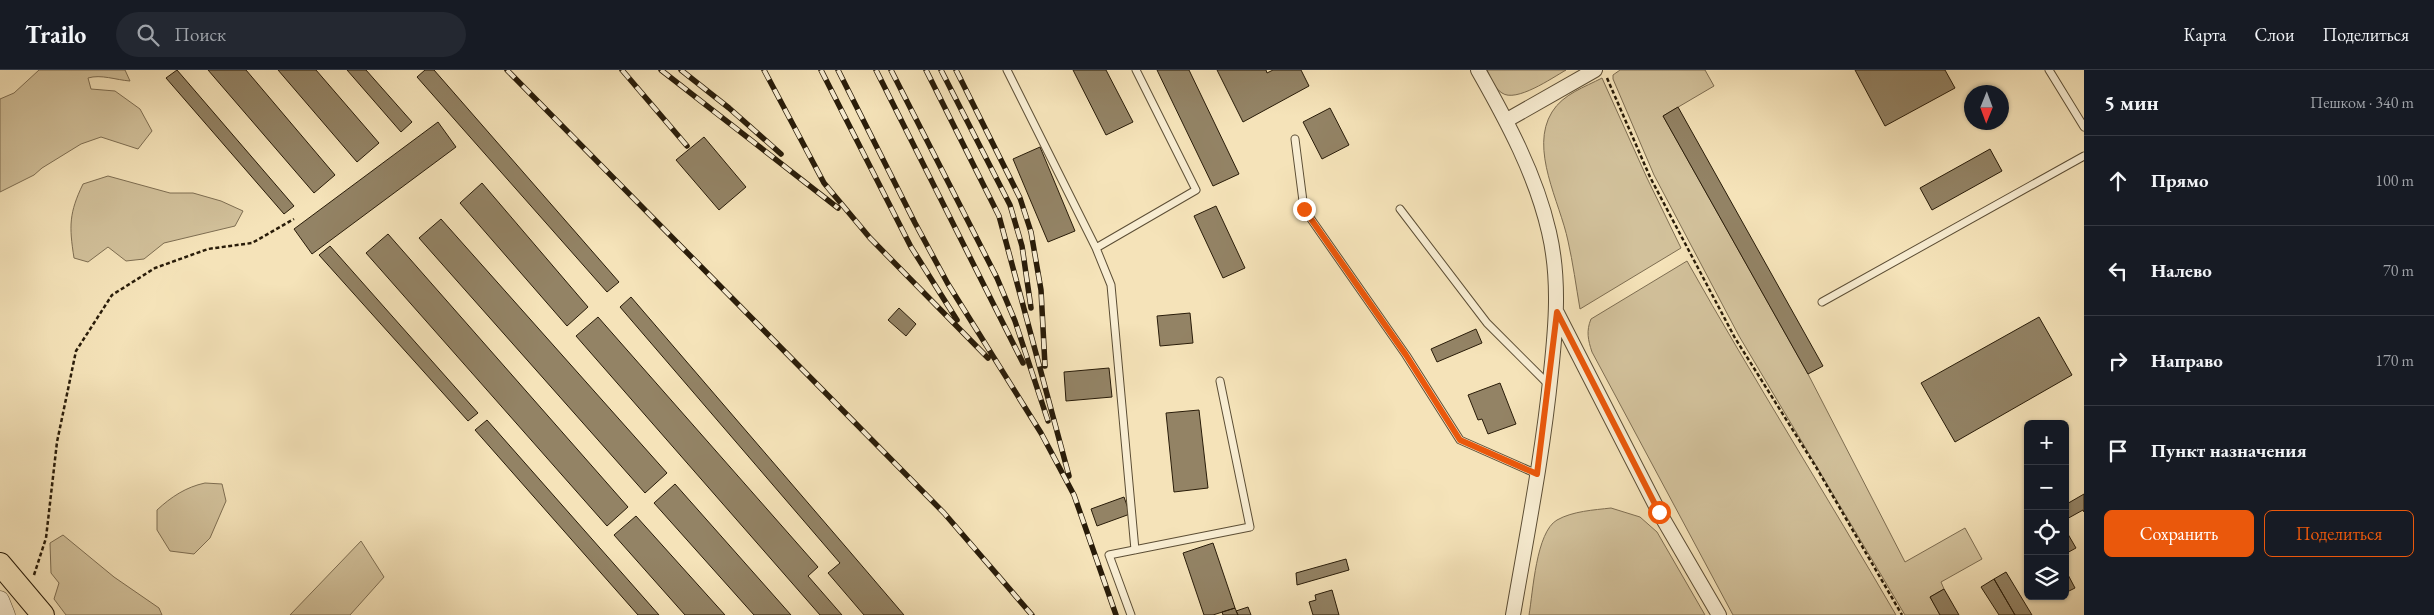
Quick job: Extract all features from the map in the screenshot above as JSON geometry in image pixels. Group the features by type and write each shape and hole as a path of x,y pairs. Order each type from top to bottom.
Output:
{"main road":[{"path":"0,564 43,615"}],"street":[{"path":"1478,70 1507,120 1542,207 1554,258 1557,312 1550,385 1513,615"},
{"path":"1507,120 1595,70"},
{"path":"1557,312 1659,512 1720,615"},
{"path":"0,600 6,615"}],"lane":[{"path":"1008,70 1096,248 1111,285 1135,550"},
{"path":"1096,248 1196,190 1136,70"},
{"path":"2049,70 2084,127"},
{"path":"1295,139 1304,209 1406,355 1460,440 1537,474"},
{"path":"1822,302 2084,156"},
{"path":"1400,209 1486,323 1550,385"},
{"path":"1131,615 1109,555 1250,527 1220,381"}],"path":[{"path":"1609,70 1607,76 1650,176 1701,275 1735,338 1816,467 1902,615"},
{"path":"27,598 46,538 57,442 76,351 112,295 155,268 208,248 252,244 294,219"}],"shaded area":[{"path":"39,70 125,70 130,81 103,77 88,78 91,89 115,91 140,109 152,131 138,149 101,137 81,144 34,175 0,192 0,99 14,93"},
{"path":"1487,70 1566,70 1525,92 1508,95 1502,93 1497,88"},
{"path":"1620,70 1705,70 1714,86 1663,116 1808,374 1905,562 1965,528 1982,559 1941,582 1944,589 1930,597 1940,615 1905,615 1739,336 1654,175 1613,79 1613,75"},
{"path":"1602,78 1681,248 1580,309 1568,241 1548,176 1544,142 1546,127 1552,112 1562,100"},
{"path":"108,176 170,193 193,193 221,201 243,211 235,226 164,243 144,259 126,261 108,247 88,262 74,258 71,220 78,194 83,184"},
{"path":"1687,261 1896,615 1733,615 1592,352 1588,332 1591,319"},
{"path":"205,483 222,484 226,501 210,538 194,554 170,551 157,530 157,510 179,493"},
{"path":"1611,508 1640,517 1657,532 1705,615 1529,615 1540,549 1550,527 1557,520 1570,515 1584,511"},
{"path":"63,535 114,577 159,608 162,615 66,615 54,599 59,583 51,573 50,543"},
{"path":"361,541 384,577 350,615 290,615"}],"building":[{"path":"177,70 294,206 284,214 166,78"},
{"path":"208,70 246,70 335,175 314,193"},
{"path":"278,70 316,70 379,143 357,162"},
{"path":"347,70 366,70 412,122 401,132"},
{"path":"425,70 434,70 619,282 607,292 417,77"},
{"path":"1073,70 1106,70 1133,122 1106,135"},
{"path":"1157,70 1189,70 1239,174 1213,186"},
{"path":"1217,70 1266,70 1267,73 1273,70 1301,70 1309,86 1243,122"},
{"path":"1855,70 1945,70 1955,88 1885,126"},
{"path":"1678,107 1823,366 1808,374 1663,116"},
{"path":"1330,108 1349,145 1322,159 1303,122"},
{"path":"438,122 456,147 312,254 294,229"},
{"path":"704,137 746,187 719,210 676,160"},
{"path":"1040,147 1075,231 1048,242 1013,159"},
{"path":"1990,149 2002,171 1932,210 1920,188"},
{"path":"482,183 588,307 567,326 460,203"},
{"path":"1216,206 1245,268 1223,278 1194,216"},
{"path":"441,219 667,473 645,493 419,238"},
{"path":"388,234 628,507 607,526 366,253"},
{"path":"330,246 478,413 468,421 319,255"},
{"path":"631,297 904,615 864,615 828,573 840,563 620,307"},
{"path":"899,308 916,324 906,336 888,320"},
{"path":"1190,313 1193,343 1160,346 1157,316"},
{"path":"598,317 818,567 808,576 842,615 820,615 576,336"},
{"path":"2039,317 2072,375 1955,442 1921,383"},
{"path":"1476,329 1482,343 1437,362 1431,349"},
{"path":"1109,368 1112,397 1066,401 1064,372"},
{"path":"1500,383 1516,424 1488,434 1482,419 1478,420 1468,395"},
{"path":"1199,410 1208,488 1174,492 1166,413"},
{"path":"487,420 659,615 638,615 475,430"},
{"path":"675,484 791,615 754,615 654,503"},
{"path":"2084,494 2084,512 2083,510 2069,518 2069,503"},
{"path":"1124,497 1130,514 1097,526 1091,509"},
{"path":"636,516 725,615 685,615 614,535"},
{"path":"2069,536 2076,548 2069,552"},
{"path":"1213,543 1235,608 1213,615 1204,615 1183,553"},
{"path":"1346,559 1349,570 1297,585 1296,573"},
{"path":"2006,572 2032,615 2015,615 1994,579"},
{"path":"2069,577 2075,588 2069,591"},
{"path":"1994,579 2015,615 1999,615 1981,587"},
{"path":"1944,589 1959,615 1940,615 1930,597"},
{"path":"1332,590 1339,615 1313,615 1309,602 1316,600 1315,595"},
{"path":"1248,607 1251,615 1238,615 1236,611"},
{"path":"1235,608 1238,615 1223,615 1222,612"}],"railway":[{"path":"507,70 944,513 1032,615"},
{"path":"622,70 687,146"},
{"path":"661,70 838,208"},
{"path":"681,70 729,108 781,154"},
{"path":"764,70 824,183 870,238 988,358"},
{"path":"821,70 911,247 957,320"},
{"path":"838,70 948,284 1041,433 1074,495 1116,615"},
{"path":"876,70 1023,363"},
{"path":"891,70 997,278 1015,321 1048,421"},
{"path":"926,70 999,216 1069,476"},
{"path":"941,70 1010,205 1022,246 1031,308"},
{"path":"956,70 1020,198 1031,232 1041,290 1045,366"}],"route":[{"path":"1304,209 1406,355 1460,440 1537,474 1543,442 1557,312 1659,512"}]}
